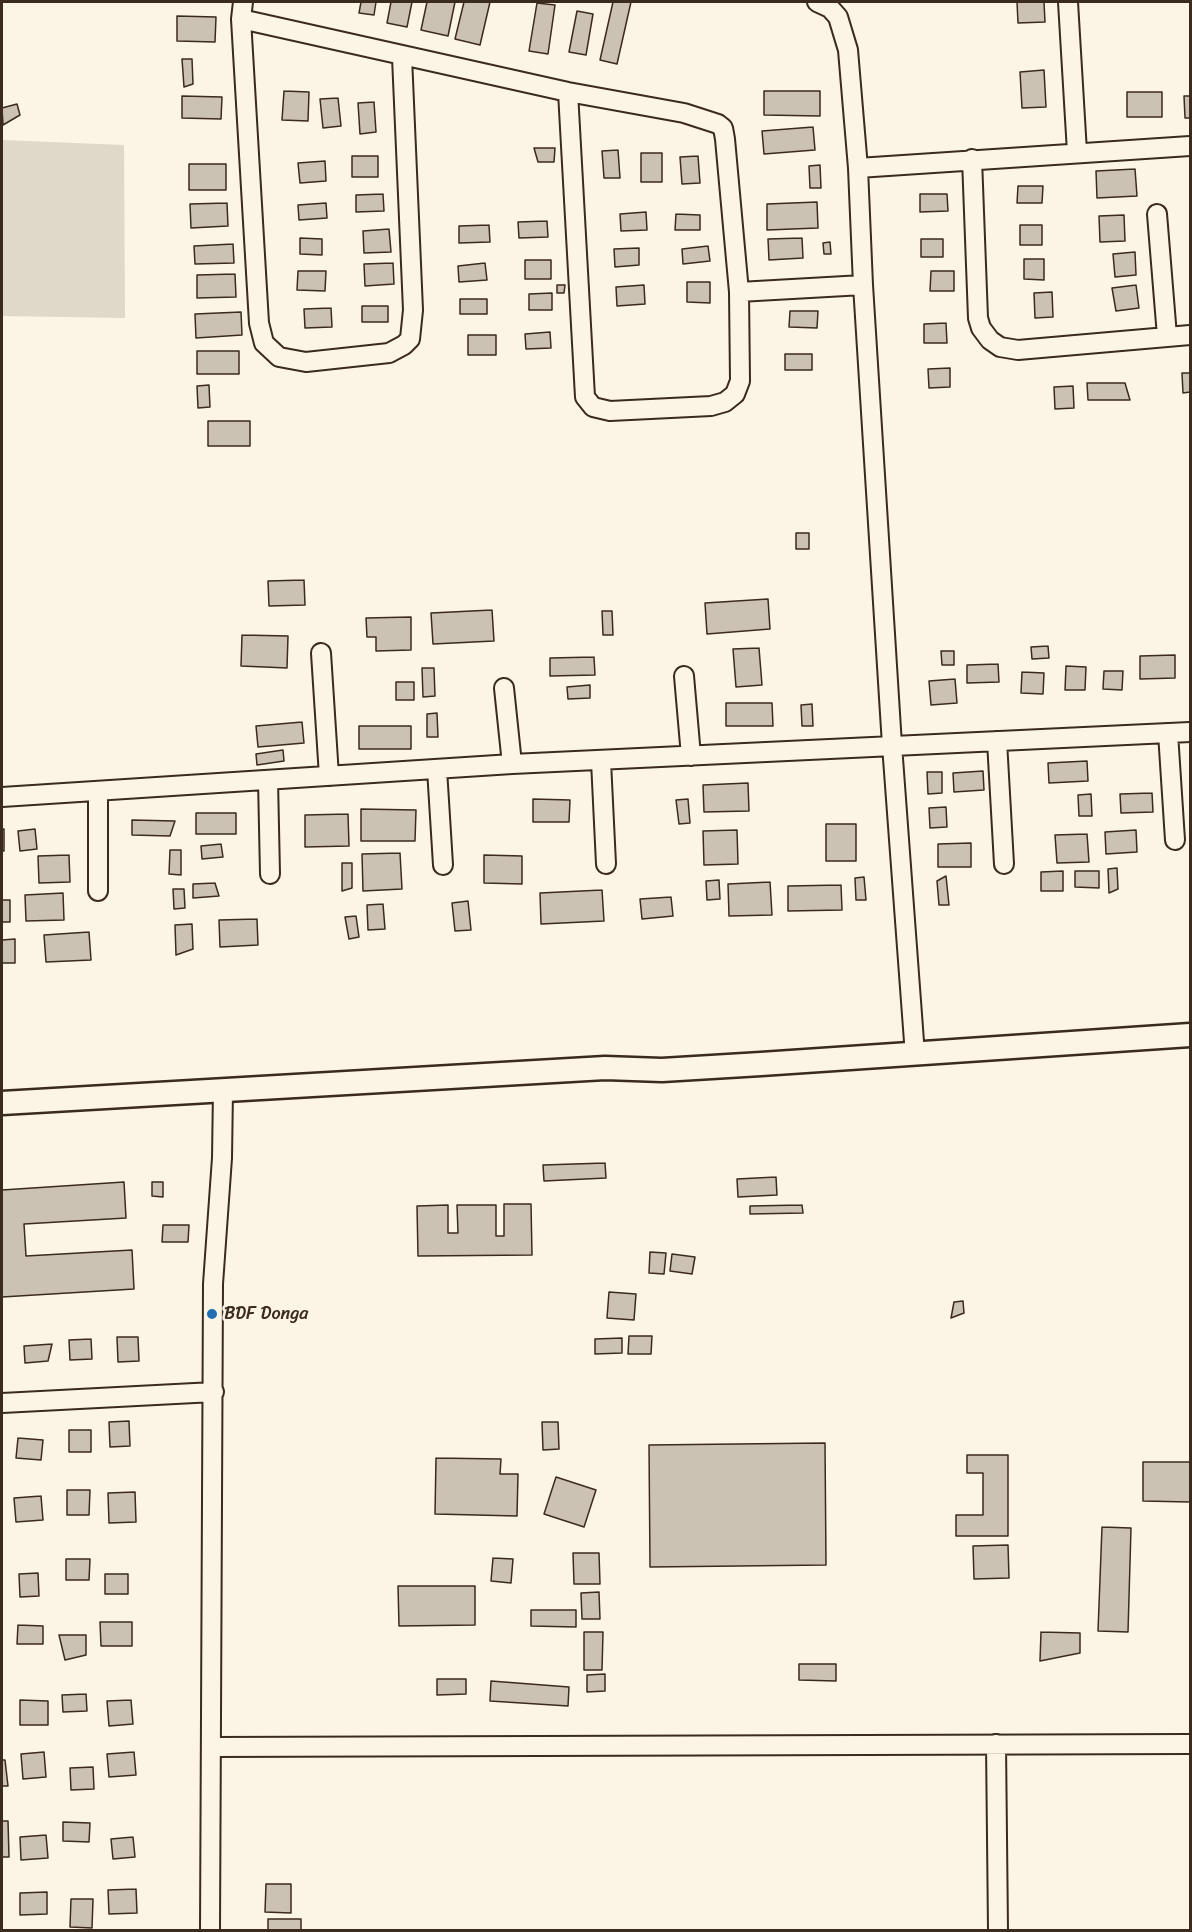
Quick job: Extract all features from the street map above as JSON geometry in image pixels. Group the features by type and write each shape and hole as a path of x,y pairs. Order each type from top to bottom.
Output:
{"main road":[{"path":"2,1103 605,1068 662,1070 1191,1024"},
{"path":"915,1049 1191,1035"}],"street":[{"path":"817,2 830,8 838,17 844,31 858,168 863,285 892,746 915,1049"},
{"path":"1068,2 1077,152"},
{"path":"402,57 413,310 410,339 389,353 306,362 289,360 269,349 264,343 259,323 242,10 402,57 568,92 684,113 712,121 723,128 739,292 740,381 730,399 711,406 633,410 604,410 590,405 583,391 568,92"},
{"path":"858,168 1191,146"},
{"path":"972,159 978,318 981,328 990,340 999,347 1018,350 1191,335"},
{"path":"1157,214 1167,336"},
{"path":"739,292 863,285"},
{"path":"321,653 329,776"},
{"path":"684,676 691,756"},
{"path":"504,688 512,764"},
{"path":"2,797 512,764 1191,732"},
{"path":"1168,733 1174,840"},
{"path":"997,741 1004,864"},
{"path":"601,761 606,864"},
{"path":"437,769 443,865"},
{"path":"268,780 270,874"},
{"path":"98,791 98,891"},
{"path":"210,1930 213,1284 222,1158 224,1090"},
{"path":"2,1403 214,1392"},
{"path":"996,1744 998,1930"},
{"path":"212,1747 1191,1744"}],"shaded area":[{"path":"2,140 124,145 125,318 2,316"}],"building":[{"path":"361,2 376,2 374,15 359,13"},
{"path":"391,2 412,2 407,27 387,23"},
{"path":"427,2 455,2 448,36 421,30"},
{"path":"464,2 490,2 480,45 455,39"},
{"path":"613,2 631,2 617,64 600,60"},
{"path":"1017,2 1044,2 1045,22 1018,23"},
{"path":"537,3 555,5 548,54 529,51"},
{"path":"577,11 593,14 586,55 569,52"},
{"path":"177,16 216,17 215,42 177,41"},
{"path":"182,59 192,59 193,84 184,87"},
{"path":"1044,70 1046,107 1022,108 1020,72"},
{"path":"284,91 309,92 308,121 282,120"},
{"path":"764,91 820,91 820,116 764,115"},
{"path":"1127,92 1162,92 1162,117 1127,117"},
{"path":"182,96 222,97 221,119 182,118"},
{"path":"1184,96 1190,96 1190,118 1185,118"},
{"path":"338,98 341,126 323,128 320,99"},
{"path":"374,102 376,132 360,134 358,103"},
{"path":"17,104 20,115 3,125 2,108"},
{"path":"813,127 815,150 764,154 762,131"},
{"path":"534,148 555,148 554,162 538,162"},
{"path":"618,150 620,178 604,178 602,151"},
{"path":"641,153 662,153 662,182 641,182"},
{"path":"352,156 378,156 378,177 352,177"},
{"path":"698,156 700,183 682,184 680,157"},
{"path":"325,161 326,181 300,183 298,163"},
{"path":"189,164 226,164 226,190 189,190"},
{"path":"820,165 821,188 810,188 809,166"},
{"path":"1135,169 1137,196 1097,198 1096,171"},
{"path":"1018,186 1043,186 1042,203 1017,203"},
{"path":"383,194 384,211 356,212 356,195"},
{"path":"920,194 947,194 948,211 920,212"},
{"path":"817,202 818,228 767,230 767,204"},
{"path":"227,203 228,226 191,228 190,204"},
{"path":"326,203 327,218 299,220 298,205"},
{"path":"646,212 647,230 621,231 620,214"},
{"path":"676,214 700,215 700,230 675,230"},
{"path":"1124,215 1125,241 1100,242 1099,216"},
{"path":"547,221 548,237 519,238 518,222"},
{"path":"489,225 490,242 459,243 459,226"},
{"path":"1020,225 1042,225 1042,245 1020,245"},
{"path":"389,229 391,252 364,253 363,231"},
{"path":"300,238 322,239 322,255 300,254"},
{"path":"802,238 803,258 769,260 768,239"},
{"path":"921,239 943,239 943,257 921,257"},
{"path":"830,242 831,254 824,254 823,243"},
{"path":"233,244 234,263 195,264 194,246"},
{"path":"708,246 710,261 683,264 682,249"},
{"path":"639,248 639,265 615,267 614,249"},
{"path":"1135,252 1136,275 1115,277 1113,254"},
{"path":"1024,259 1044,259 1044,280 1024,279"},
{"path":"525,260 551,260 551,279 525,279"},
{"path":"393,263 394,284 365,286 364,264"},
{"path":"485,263 487,280 459,282 458,266"},
{"path":"298,271 326,271 325,291 297,290"},
{"path":"931,271 954,271 954,291 930,291"},
{"path":"235,274 236,297 197,298 197,275"},
{"path":"687,282 710,282 710,303 687,302"},
{"path":"557,285 565,285 564,293 557,293"},
{"path":"644,285 645,304 617,306 616,287"},
{"path":"1136,285 1139,308 1116,311 1112,288"},
{"path":"1052,292 1053,317 1035,318 1034,293"},
{"path":"552,293 552,310 529,310 529,294"},
{"path":"460,299 487,299 487,314 460,314"},
{"path":"362,306 388,306 388,322 362,322"},
{"path":"331,308 332,327 305,328 304,309"},
{"path":"790,311 818,311 817,328 789,327"},
{"path":"241,312 242,335 196,338 195,314"},
{"path":"946,323 947,343 924,343 924,324"},
{"path":"550,332 551,348 526,349 525,334"},
{"path":"468,335 496,335 496,355 468,355"},
{"path":"197,351 239,351 239,374 197,374"},
{"path":"785,354 812,354 812,370 785,370"},
{"path":"950,368 950,387 929,388 928,369"},
{"path":"1182,373 1190,373 1190,392 1183,393"},
{"path":"1087,383 1125,383 1130,400 1088,400"},
{"path":"209,385 210,407 198,408 197,386"},
{"path":"1073,386 1074,408 1055,409 1054,387"},
{"path":"208,421 250,421 250,446 208,446"},
{"path":"796,533 809,533 809,549 796,549"},
{"path":"304,580 305,605 269,606 268,581"},
{"path":"768,599 770,629 707,634 705,603"},
{"path":"492,610 494,641 433,644 431,613"},
{"path":"602,611 612,611 613,635 603,635"},
{"path":"411,617 411,650 376,651 376,637 367,637 366,618"},
{"path":"242,635 288,636 287,668 241,666"},
{"path":"1048,646 1049,658 1032,659 1031,647"},
{"path":"759,648 762,685 736,687 733,649"},
{"path":"941,651 954,651 954,665 942,665"},
{"path":"1175,655 1175,678 1140,679 1140,656"},
{"path":"594,657 595,675 550,676 550,658"},
{"path":"998,664 999,682 967,683 967,665"},
{"path":"1066,666 1086,667 1085,690 1065,690"},
{"path":"422,668 434,668 435,696 423,697"},
{"path":"1104,671 1123,671 1122,690 1103,689"},
{"path":"1022,672 1044,673 1043,694 1021,693"},
{"path":"955,679 957,703 931,705 929,681"},
{"path":"396,682 414,682 414,700 396,700"},
{"path":"590,685 590,698 568,699 567,687"},
{"path":"726,703 772,703 773,726 726,726"},
{"path":"812,704 813,726 802,726 801,705"},
{"path":"437,713 438,737 427,737 427,714"},
{"path":"302,722 304,743 258,747 256,726"},
{"path":"359,726 411,726 411,749 359,749"},
{"path":"283,750 284,761 257,765 256,754"},
{"path":"1087,761 1088,781 1049,783 1048,763"},
{"path":"983,771 984,790 954,792 953,773"},
{"path":"927,772 942,772 942,793 928,794"},
{"path":"748,783 749,811 704,812 703,785"},
{"path":"1152,793 1153,812 1121,813 1120,794"},
{"path":"1091,794 1092,816 1079,816 1078,795"},
{"path":"533,799 570,800 569,822 533,822"},
{"path":"688,799 690,823 679,824 676,800"},
{"path":"946,807 947,827 930,828 929,808"},
{"path":"361,809 416,810 415,841 361,841"},
{"path":"196,813 236,813 236,834 196,834"},
{"path":"348,814 349,846 305,847 305,815"},
{"path":"132,820 175,821 170,836 132,835"},
{"path":"826,824 856,824 856,861 826,861"},
{"path":"2,829 4,829 4,851 2,851"},
{"path":"35,829 37,849 20,851 18,831"},
{"path":"737,830 738,864 704,865 703,831"},
{"path":"1136,830 1137,852 1106,854 1105,832"},
{"path":"1087,834 1089,862 1057,863 1055,835"},
{"path":"971,843 971,867 938,867 938,844"},
{"path":"221,844 223,857 202,859 201,846"},
{"path":"170,850 181,850 181,875 169,874"},
{"path":"400,853 402,889 363,891 362,854"},
{"path":"69,855 70,882 39,883 38,856"},
{"path":"484,855 522,856 522,884 484,883"},
{"path":"342,863 352,863 352,888 342,891"},
{"path":"1117,868 1118,889 1109,893 1108,869"},
{"path":"1063,871 1063,891 1041,891 1041,872"},
{"path":"1075,871 1099,871 1099,888 1075,887"},
{"path":"946,876 949,905 939,905 937,881"},
{"path":"864,877 866,900 856,900 855,878"},
{"path":"719,880 720,899 707,900 706,881"},
{"path":"770,882 772,915 729,916 728,884"},
{"path":"215,883 219,896 193,898 193,884"},
{"path":"841,885 842,910 788,911 788,886"},
{"path":"173,889 184,889 185,908 174,909"},
{"path":"602,890 604,921 541,924 540,893"},
{"path":"63,893 64,920 26,921 25,895"},
{"path":"671,897 673,916 642,919 640,899"},
{"path":"2,900 10,900 10,922 2,922"},
{"path":"468,901 471,930 455,931 452,903"},
{"path":"383,904 385,929 368,930 367,905"},
{"path":"356,916 359,937 349,939 345,917"},
{"path":"257,919 258,945 220,947 219,920"},
{"path":"192,924 193,949 176,955 175,925"},
{"path":"89,932 91,960 46,962 44,935"},
{"path":"15,939 15,963 2,963 2,940"},
{"path":"605,1163 606,1178 544,1181 543,1165"},
{"path":"776,1177 777,1195 738,1197 737,1179"},
{"path":"124,1182 126,1218 24,1224 26,1256 132,1250 134,1289 2,1297 2,1190"},
{"path":"152,1182 163,1182 163,1197 152,1196"},
{"path":"504,1204 531,1204 532,1255 418,1256 417,1206 448,1205 448,1233 458,1233 457,1205 496,1205 496,1236 504,1236"},
{"path":"802,1205 803,1213 750,1214 750,1206"},
{"path":"163,1225 189,1225 188,1242 162,1242"},
{"path":"650,1252 666,1253 664,1274 649,1273"},
{"path":"672,1254 695,1257 692,1274 670,1271"},
{"path":"609,1292 636,1294 634,1320 607,1318"},
{"path":"963,1301 964,1313 951,1318 954,1302"},
{"path":"629,1336 652,1336 651,1354 628,1354"},
{"path":"117,1337 138,1337 139,1361 118,1362"},
{"path":"622,1338 622,1353 595,1354 595,1339"},
{"path":"91,1339 92,1359 70,1360 69,1340"},
{"path":"52,1344 48,1361 25,1363 24,1346"},
{"path":"129,1421 130,1446 110,1447 109,1422"},
{"path":"542,1422 558,1422 559,1449 543,1450"},
{"path":"69,1430 91,1430 91,1452 69,1452"},
{"path":"18,1438 43,1440 41,1460 16,1458"},
{"path":"825,1443 826,1565 650,1567 649,1445"},
{"path":"967,1455 1008,1455 1008,1536 956,1536 956,1515 983,1515 983,1473 967,1473"},
{"path":"436,1458 501,1459 500,1474 518,1474 517,1516 435,1514"},
{"path":"1143,1462 1190,1462 1190,1502 1143,1501"},
{"path":"556,1477 596,1490 584,1527 544,1514"},
{"path":"67,1490 90,1490 89,1515 67,1515"},
{"path":"135,1492 136,1522 109,1523 108,1493"},
{"path":"41,1496 43,1520 16,1522 14,1498"},
{"path":"1102,1527 1131,1528 1128,1632 1098,1631"},
{"path":"1008,1545 1009,1578 974,1579 973,1546"},
{"path":"573,1553 599,1553 600,1584 574,1584"},
{"path":"493,1558 513,1559 511,1583 491,1581"},
{"path":"66,1559 90,1559 89,1580 66,1580"},
{"path":"38,1573 39,1596 20,1597 19,1574"},
{"path":"105,1574 128,1574 128,1594 105,1594"},
{"path":"398,1586 475,1586 475,1625 399,1626"},
{"path":"599,1592 600,1619 582,1619 581,1593"},
{"path":"531,1610 576,1610 576,1627 531,1626"},
{"path":"100,1622 132,1622 132,1646 101,1646"},
{"path":"18,1625 43,1626 43,1644 17,1644"},
{"path":"584,1632 603,1632 602,1670 584,1670"},
{"path":"1041,1632 1080,1633 1080,1653 1040,1661"},
{"path":"59,1635 86,1635 86,1655 65,1660"},
{"path":"799,1664 836,1664 836,1681 799,1680"},
{"path":"605,1674 605,1691 587,1692 587,1675"},
{"path":"437,1679 466,1679 466,1694 437,1695"},
{"path":"491,1681 569,1687 568,1706 490,1701"},
{"path":"86,1694 87,1711 63,1712 62,1695"},
{"path":"20,1700 48,1701 48,1725 20,1725"},
{"path":"131,1700 133,1724 109,1726 107,1701"},
{"path":"44,1752 46,1777 23,1779 21,1754"},
{"path":"134,1752 136,1775 109,1777 107,1754"},
{"path":"2,1760 5,1760 8,1786 2,1786"},
{"path":"93,1767 94,1789 71,1790 70,1768"},
{"path":"2,1821 8,1821 9,1857 2,1857"},
{"path":"63,1822 90,1823 89,1842 63,1841"},
{"path":"46,1835 48,1858 21,1860 20,1837"},
{"path":"133,1837 135,1857 113,1859 111,1839"},
{"path":"266,1884 291,1884 291,1913 265,1912"},
{"path":"136,1889 137,1913 109,1914 108,1890"},
{"path":"47,1892 47,1914 20,1915 20,1893"},
{"path":"71,1899 93,1899 92,1928 70,1927"},
{"path":"268,1919 301,1919 301,1930 268,1930"}],"place":[{"name":"BDF Donga","path":"212,1314"}]}
